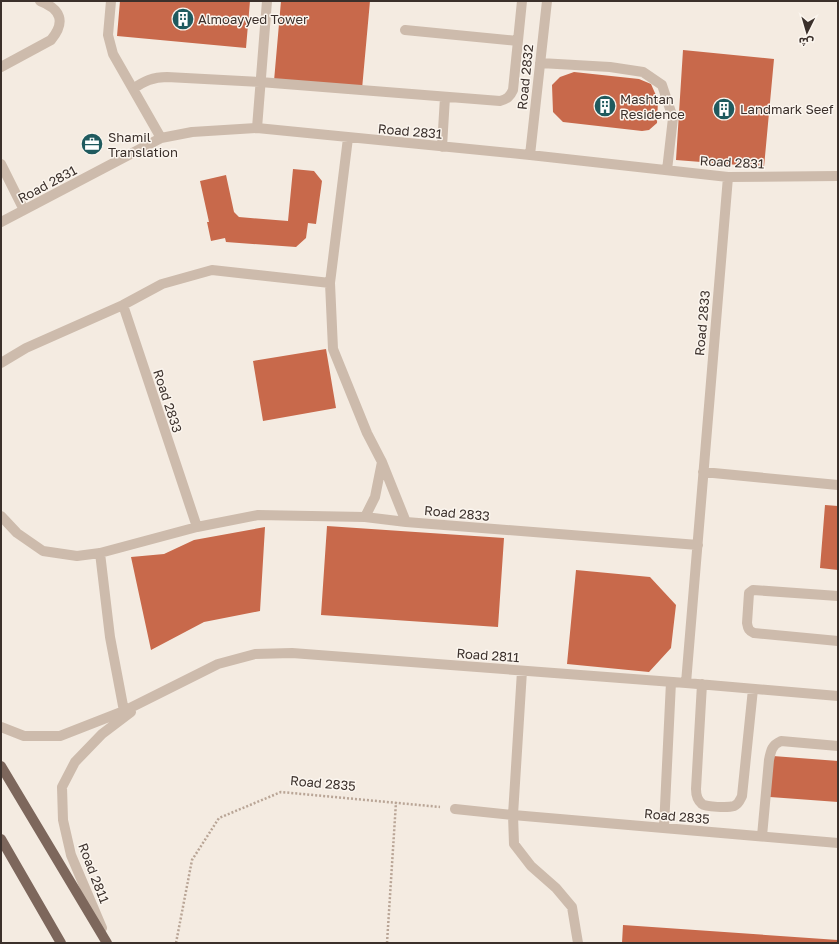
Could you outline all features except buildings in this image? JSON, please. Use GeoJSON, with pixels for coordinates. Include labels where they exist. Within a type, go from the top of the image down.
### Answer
{"type":"FeatureCollection","features":[{"type":"Feature","properties":{"kind":"main road"},"geometry":{"type":"LineString","coordinates":[[1,766],[108,943]]}},
{"type":"Feature","properties":{"kind":"main road"},"geometry":{"type":"LineString","coordinates":[[1,839],[61,943]]}},
{"type":"Feature","properties":{"kind":"street"},"geometry":{"type":"LineString","coordinates":[[1,67],[50,40],[56,34],[60,22],[58,12],[49,5],[40,1]]}},
{"type":"Feature","properties":{"kind":"street"},"geometry":{"type":"LineString","coordinates":[[111,1],[108,35],[113,54],[161,138]]}},
{"type":"Feature","properties":{"kind":"street"},"geometry":{"type":"LineString","coordinates":[[257,128],[267,1]]}},
{"type":"Feature","properties":{"kind":"street"},"geometry":{"type":"LineString","coordinates":[[133,89],[147,79],[160,77],[260,82],[445,97],[500,101],[506,100],[513,90],[522,1]]}},
{"type":"Feature","properties":{"kind":"street","name":"Road 2832"},"geometry":{"type":"LineString","coordinates":[[530,155],[547,1]]}},
{"type":"Feature","properties":{"kind":"street"},"geometry":{"type":"LineString","coordinates":[[405,30],[518,41]]}},
{"type":"Feature","properties":{"kind":"street"},"geometry":{"type":"LineString","coordinates":[[540,63],[610,67],[643,72],[662,85],[673,118],[667,170]]}},
{"type":"Feature","properties":{"kind":"street"},"geometry":{"type":"LineString","coordinates":[[442,147],[445,97]]}},
{"type":"Feature","properties":{"kind":"street","name":"Road 2831"},"geometry":{"type":"LineString","coordinates":[[1,222],[161,138],[192,132],[257,128],[530,155],[728,177],[838,176]]}},
{"type":"Feature","properties":{"kind":"street","name":"Road 2833"},"geometry":{"type":"LineString","coordinates":[[348,138],[330,283],[333,348],[367,433],[382,462],[406,522]]}},
{"type":"Feature","properties":{"kind":"street"},"geometry":{"type":"LineString","coordinates":[[1,164],[24,210]]}},
{"type":"Feature","properties":{"kind":"street","name":"Road 2833"},"geometry":{"type":"LineString","coordinates":[[686,683],[728,177]]}},
{"type":"Feature","properties":{"kind":"street"},"geometry":{"type":"LineString","coordinates":[[1,363],[26,348],[123,305],[162,284],[212,270],[330,283]]}},
{"type":"Feature","properties":{"kind":"street","name":"Road 2833"},"geometry":{"type":"LineString","coordinates":[[123,305],[197,527]]}},
{"type":"Feature","properties":{"kind":"street"},"geometry":{"type":"LineString","coordinates":[[365,517],[375,497],[382,462]]}},
{"type":"Feature","properties":{"kind":"street"},"geometry":{"type":"LineString","coordinates":[[703,472],[838,485]]}},
{"type":"Feature","properties":{"kind":"street","name":"Road 2833"},"geometry":{"type":"LineString","coordinates":[[1,516],[17,533],[43,551],[77,556],[100,553],[197,527],[258,514],[365,517],[406,522],[698,545]]}},
{"type":"Feature","properties":{"kind":"street"},"geometry":{"type":"LineString","coordinates":[[100,553],[110,637],[124,711]]}},
{"type":"Feature","properties":{"kind":"street"},"geometry":{"type":"LineString","coordinates":[[838,596],[753,590],[749,593],[747,623],[750,631],[754,633],[838,641]]}},
{"type":"Feature","properties":{"kind":"street","name":"Road 2811"},"geometry":{"type":"LineString","coordinates":[[1,726],[24,736],[60,736],[124,711],[218,664],[255,654],[292,653],[702,684],[838,696]]}},
{"type":"Feature","properties":{"kind":"street"},"geometry":{"type":"LineString","coordinates":[[522,670],[513,815],[514,844],[531,866],[556,888],[572,907],[578,943]]}},
{"type":"Feature","properties":{"kind":"street"},"geometry":{"type":"LineString","coordinates":[[664,828],[671,682]]}},
{"type":"Feature","properties":{"kind":"street"},"geometry":{"type":"LineString","coordinates":[[702,684],[696,789],[698,800],[701,804],[706,806],[734,806],[739,802],[742,796],[753,689]]}},
{"type":"Feature","properties":{"kind":"street","name":"Road 2811"},"geometry":{"type":"LineString","coordinates":[[108,943],[71,855],[63,820],[62,787],[75,762],[102,734],[145,701]]}},
{"type":"Feature","properties":{"kind":"street"},"geometry":{"type":"LineString","coordinates":[[762,836],[769,760],[771,749],[775,743],[781,741],[838,746]]}},
{"type":"Feature","properties":{"kind":"street","name":"Road 2835"},"geometry":{"type":"LineString","coordinates":[[455,808],[513,815],[838,843]]}},
{"type":"Feature","properties":{"kind":"path","name":"Road 2835"},"geometry":{"type":"LineString","coordinates":[[176,943],[192,860],[219,818],[281,792],[455,808]]}},
{"type":"Feature","properties":{"kind":"path"},"geometry":{"type":"LineString","coordinates":[[387,943],[396,802]]}},
{"type":"Feature","properties":{"kind":"place","name":"Almoayyed Tower"},"geometry":{"type":"Point","coordinates":[183,19]}},
{"type":"Feature","properties":{"kind":"place","name":"Mashtan Residence"},"geometry":{"type":"Point","coordinates":[605,106]}},
{"type":"Feature","properties":{"kind":"place","name":"Landmark Seef"},"geometry":{"type":"Point","coordinates":[724,109]}},
{"type":"Feature","properties":{"kind":"place","name":"Shamil Translation"},"geometry":{"type":"Point","coordinates":[92,144]}}]}
